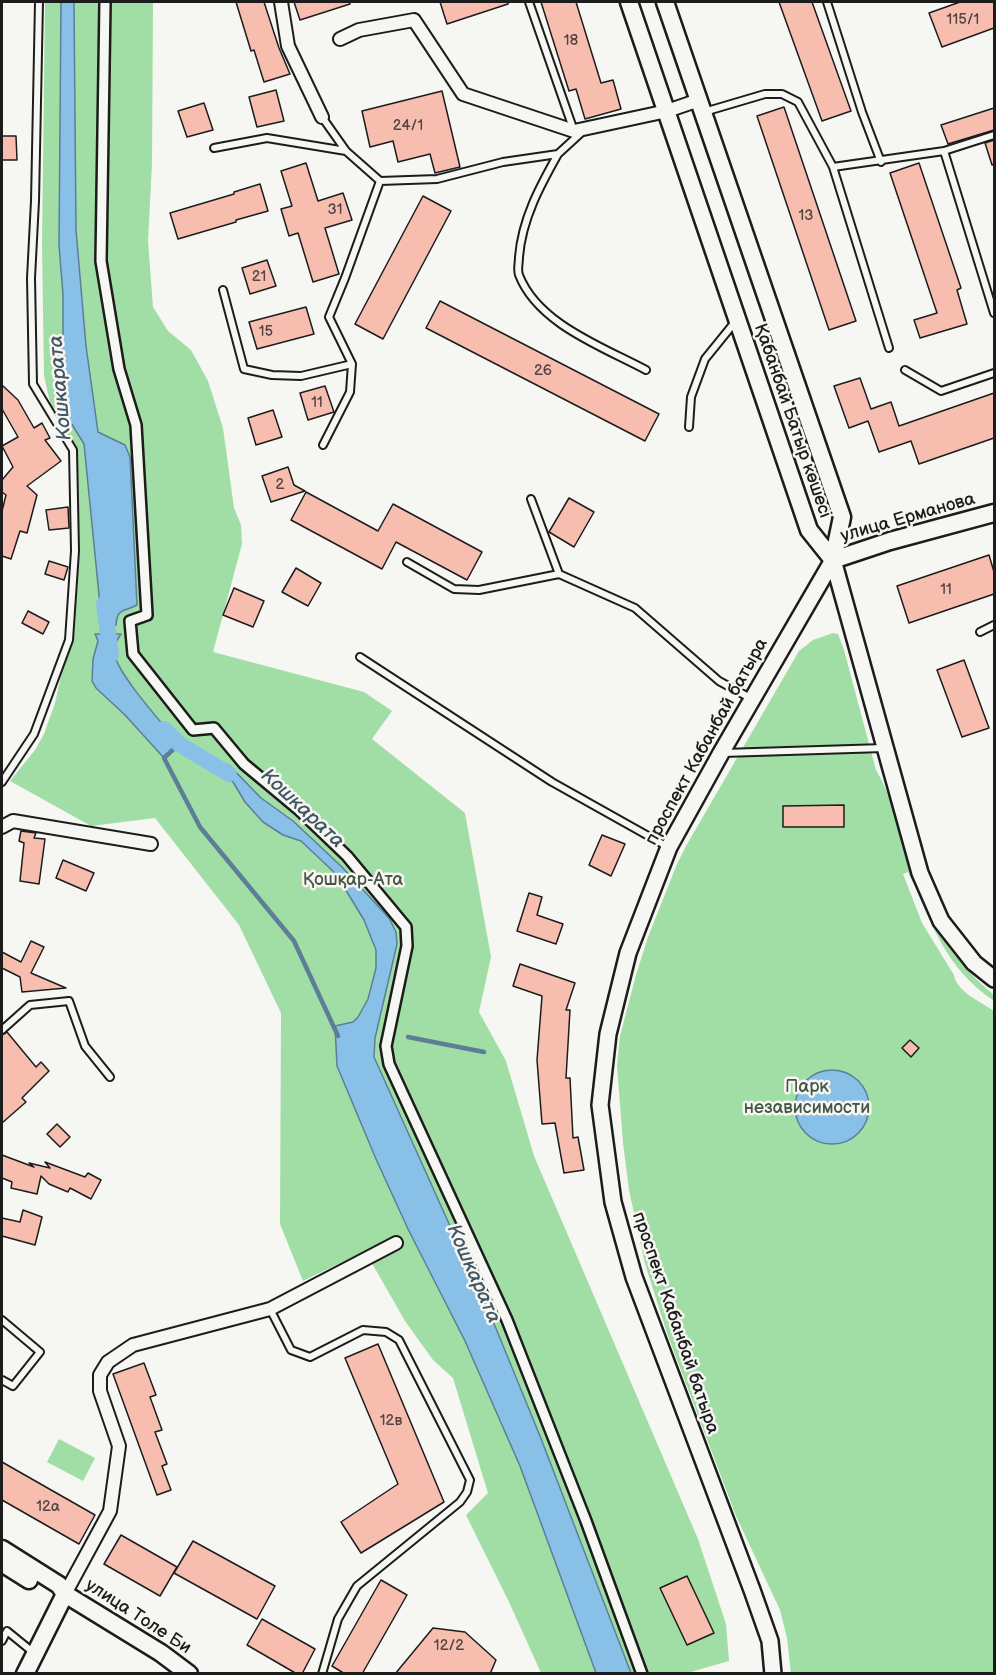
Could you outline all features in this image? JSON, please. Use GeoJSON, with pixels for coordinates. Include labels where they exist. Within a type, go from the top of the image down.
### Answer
{"type":"FeatureCollection","features":[{"type":"Feature","properties":{"kind":"main road","name":"Қабанбай Батыр көшесі"},"geometry":{"type":"LineString","coordinates":[[629,2],[808,530],[833,560]]}},
{"type":"Feature","properties":{"kind":"main road","name":"Қабанбай Батыр көшесі"},"geometry":{"type":"LineString","coordinates":[[665,2],[842,517],[833,560]]}},
{"type":"Feature","properties":{"kind":"main road","name":"улица Ерманова"},"geometry":{"type":"LineString","coordinates":[[833,560],[890,541],[994,514]]}},
{"type":"Feature","properties":{"kind":"main road","name":"улица Толе Би"},"geometry":{"type":"LineString","coordinates":[[2,1549],[59,1585],[66,1594],[178,1670]]}},
{"type":"Feature","properties":{"kind":"main road","name":"улица Толе Би"},"geometry":{"type":"LineString","coordinates":[[2,1563],[53,1594],[66,1594]]}},
{"type":"Feature","properties":{"kind":"main road"},"geometry":{"type":"LineString","coordinates":[[25,1674],[66,1594]]}},
{"type":"Feature","properties":{"kind":"street"},"geometry":{"type":"LineString","coordinates":[[105,2],[101,261],[119,369],[136,425],[147,615],[130,621],[133,654],[193,730],[214,728],[244,764],[298,809],[347,856],[406,927],[407,946],[386,1046],[388,1064],[507,1320],[586,1521],[642,1674]]}},
{"type":"Feature","properties":{"kind":"street"},"geometry":{"type":"LineString","coordinates":[[281,2],[288,46],[322,117]]}},
{"type":"Feature","properties":{"kind":"street"},"geometry":{"type":"LineString","coordinates":[[340,39],[359,30],[414,20],[463,94],[574,131],[701,106]]}},
{"type":"Feature","properties":{"kind":"street"},"geometry":{"type":"LineString","coordinates":[[833,560],[920,873],[941,921],[974,963],[994,980]]}},
{"type":"Feature","properties":{"kind":"street","name":"проспект Кабанбай батыра"},"geometry":{"type":"LineString","coordinates":[[773,1674],[770,1641],[634,1276],[612,1202],[600,1105],[608,1034],[628,953],[669,847],[833,560]]}},
{"type":"Feature","properties":{"kind":"street"},"geometry":{"type":"LineString","coordinates":[[2,827],[13,821],[151,844]]}},
{"type":"Feature","properties":{"kind":"street"},"geometry":{"type":"LineString","coordinates":[[66,1594],[110,1511],[119,1446],[100,1391],[100,1374],[108,1362],[133,1345],[270,1309],[396,1243]]}},
{"type":"Feature","properties":{"kind":"lane"},"geometry":{"type":"LineString","coordinates":[[2,782],[34,734],[69,640],[75,551],[73,450],[33,384],[31,278],[39,2]]}},
{"type":"Feature","properties":{"kind":"lane"},"geometry":{"type":"LineString","coordinates":[[529,2],[574,131]]}},
{"type":"Feature","properties":{"kind":"lane"},"geometry":{"type":"LineString","coordinates":[[827,2],[862,112],[881,162]]}},
{"type":"Feature","properties":{"kind":"lane"},"geometry":{"type":"LineString","coordinates":[[701,106],[765,94],[782,94],[798,102],[833,167],[889,348]]}},
{"type":"Feature","properties":{"kind":"lane"},"geometry":{"type":"LineString","coordinates":[[322,117],[346,151],[380,181],[437,179],[503,162],[558,154]]}},
{"type":"Feature","properties":{"kind":"lane"},"geometry":{"type":"LineString","coordinates":[[587,128],[558,154],[536,193],[520,242],[518,273],[532,297],[555,321],[646,370]]}},
{"type":"Feature","properties":{"kind":"lane"},"geometry":{"type":"LineString","coordinates":[[833,167],[944,152],[994,135]]}},
{"type":"Feature","properties":{"kind":"lane"},"geometry":{"type":"LineString","coordinates":[[214,148],[267,138],[346,151]]}},
{"type":"Feature","properties":{"kind":"lane"},"geometry":{"type":"LineString","coordinates":[[944,152],[994,313]]}},
{"type":"Feature","properties":{"kind":"lane"},"geometry":{"type":"LineString","coordinates":[[323,445],[350,392],[351,364],[328,317],[345,278],[380,181]]}},
{"type":"Feature","properties":{"kind":"lane"},"geometry":{"type":"LineString","coordinates":[[223,291],[244,369],[272,375],[301,376],[351,364]]}},
{"type":"Feature","properties":{"kind":"lane"},"geometry":{"type":"LineString","coordinates":[[689,427],[691,397],[705,359],[737,319]]}},
{"type":"Feature","properties":{"kind":"lane"},"geometry":{"type":"LineString","coordinates":[[905,370],[941,391],[994,373]]}},
{"type":"Feature","properties":{"kind":"lane"},"geometry":{"type":"LineString","coordinates":[[531,499],[559,574]]}},
{"type":"Feature","properties":{"kind":"lane"},"geometry":{"type":"LineString","coordinates":[[406,562],[454,589],[478,590],[559,574],[635,608],[719,681],[752,699]]}},
{"type":"Feature","properties":{"kind":"lane"},"geometry":{"type":"LineString","coordinates":[[980,632],[994,625]]}},
{"type":"Feature","properties":{"kind":"lane"},"geometry":{"type":"LineString","coordinates":[[360,657],[552,782],[669,847]]}},
{"type":"Feature","properties":{"kind":"lane"},"geometry":{"type":"LineString","coordinates":[[721,753],[884,748]]}},
{"type":"Feature","properties":{"kind":"lane"},"geometry":{"type":"LineString","coordinates":[[2,1030],[30,1005],[69,1001],[85,1046],[110,1077]]}},
{"type":"Feature","properties":{"kind":"lane"},"geometry":{"type":"LineString","coordinates":[[270,1309],[291,1350],[310,1357],[363,1330],[386,1332],[399,1340],[470,1480],[467,1492],[460,1502],[357,1586],[338,1619],[322,1674]]}},
{"type":"Feature","properties":{"kind":"lane"},"geometry":{"type":"LineString","coordinates":[[2,1320],[40,1352],[13,1386],[2,1380]]}},
{"type":"Feature","properties":{"kind":"lane"},"geometry":{"type":"LineString","coordinates":[[2,1641],[7,1631],[35,1653]]}},
{"type":"Feature","properties":{"kind":"green space","name":"Қошқар-Ата"},"geometry":{"type":"Polygon","coordinates":[[[45,2],[153,2],[152,163],[148,241],[153,307],[168,331],[191,350],[208,381],[223,428],[234,508],[241,525],[242,544],[213,652],[364,692],[392,711],[372,739],[465,813],[491,957],[479,1012],[506,1061],[534,1156],[698,1539],[726,1624],[729,1661],[687,1673],[541,1673],[466,1515],[488,1493],[453,1378],[433,1360],[405,1321],[365,1251],[303,1281],[280,1224],[281,1013],[239,925],[155,818],[91,826],[10,781],[35,750],[44,734],[55,703],[69,640],[75,551],[73,450],[52,411],[44,376],[42,245],[45,2]]]}},
{"type":"Feature","properties":{"kind":"green space","name":"Парк независимости"},"geometry":{"type":"Polygon","coordinates":[[[833,633],[838,634],[844,650],[876,770],[890,799],[919,893],[938,931],[950,948],[977,980],[994,995],[994,1001],[977,988],[951,959],[941,943],[908,872],[903,874],[922,923],[959,986],[994,1011],[994,1673],[791,1674],[787,1638],[780,1610],[736,1516],[668,1336],[645,1264],[629,1190],[617,1066],[620,1036],[648,937],[686,846],[799,651],[813,640],[833,633]]]}},
{"type":"Feature","properties":{"kind":"green space"},"geometry":{"type":"Polygon","coordinates":[[[59,1439],[95,1458],[83,1481],[47,1462],[59,1439]]]}},
{"type":"Feature","properties":{"kind":"water"},"geometry":{"type":"Polygon","coordinates":[[[61,2],[74,2],[76,230],[86,346],[98,432],[125,445],[130,457],[137,605],[122,611],[116,625],[102,625],[84,444],[65,413],[59,374],[63,344],[63,295],[59,245],[61,2]]]}},
{"type":"Feature","properties":{"kind":"water"},"geometry":{"type":"Polygon","coordinates":[[[95,634],[121,634],[114,650],[119,665],[133,688],[179,744],[164,758],[125,715],[96,688],[92,681],[93,659],[98,641],[95,634]]]}},
{"type":"Feature","properties":{"kind":"water"},"geometry":{"type":"Polygon","coordinates":[[[217,760],[230,766],[261,798],[293,821],[341,866],[389,918],[396,932],[397,944],[375,1038],[374,1057],[495,1326],[631,1673],[596,1673],[520,1466],[465,1341],[408,1229],[337,1066],[335,1026],[353,1022],[358,1017],[368,999],[376,968],[376,950],[364,920],[336,874],[301,841],[283,835],[263,822],[245,802],[233,782],[208,764],[217,760]]]}},
{"type":"Feature","properties":{"kind":"water"},"geometry":{"type":"Polygon","coordinates":[[[825,1070],[839,1070],[853,1076],[863,1086],[869,1100],[869,1114],[863,1128],[853,1138],[839,1144],[825,1144],[811,1138],[801,1128],[795,1114],[795,1100],[801,1086],[811,1076],[825,1070]]]}},
{"type":"Feature","properties":{"kind":"building"},"geometry":{"type":"Polygon","coordinates":[[[236,2],[264,2],[290,74],[264,82],[254,50],[251,51],[236,2]]]}},
{"type":"Feature","properties":{"kind":"building"},"geometry":{"type":"Polygon","coordinates":[[[294,2],[349,2],[350,4],[300,20],[294,2]]]}},
{"type":"Feature","properties":{"kind":"building"},"geometry":{"type":"Polygon","coordinates":[[[440,2],[508,2],[508,4],[447,24],[440,2]]]}},
{"type":"Feature","properties":{"kind":"building"},"geometry":{"type":"Polygon","coordinates":[[[541,2],[576,2],[601,83],[613,80],[621,109],[585,119],[576,89],[569,91],[541,2]]]}},
{"type":"Feature","properties":{"kind":"building"},"geometry":{"type":"Polygon","coordinates":[[[779,2],[812,2],[851,111],[822,121],[779,2]]]}},
{"type":"Feature","properties":{"kind":"building"},"geometry":{"type":"Polygon","coordinates":[[[960,2],[994,2],[994,28],[942,47],[929,13],[960,2]]]}},
{"type":"Feature","properties":{"kind":"building"},"geometry":{"type":"Polygon","coordinates":[[[276,90],[284,121],[257,127],[249,97],[276,90]]]}},
{"type":"Feature","properties":{"kind":"building"},"geometry":{"type":"Polygon","coordinates":[[[442,91],[460,167],[435,173],[430,154],[398,162],[393,141],[370,147],[362,111],[442,91]]]}},
{"type":"Feature","properties":{"kind":"building"},"geometry":{"type":"Polygon","coordinates":[[[204,103],[213,130],[187,137],[178,111],[204,103]]]}},
{"type":"Feature","properties":{"kind":"building"},"geometry":{"type":"Polygon","coordinates":[[[784,107],[856,321],[829,330],[757,116],[784,107]]]}},
{"type":"Feature","properties":{"kind":"building"},"geometry":{"type":"Polygon","coordinates":[[[994,108],[994,130],[948,144],[941,125],[994,108]]]}},
{"type":"Feature","properties":{"kind":"building"},"geometry":{"type":"Polygon","coordinates":[[[2,136],[16,136],[17,160],[2,160],[2,136]]]}},
{"type":"Feature","properties":{"kind":"building"},"geometry":{"type":"Polygon","coordinates":[[[994,140],[994,164],[992,165],[985,143],[994,140]]]}},
{"type":"Feature","properties":{"kind":"building"},"geometry":{"type":"Polygon","coordinates":[[[306,163],[318,201],[343,193],[352,220],[325,228],[339,274],[313,282],[298,233],[289,236],[281,209],[292,206],[281,171],[306,163]]]}},
{"type":"Feature","properties":{"kind":"building"},"geometry":{"type":"Polygon","coordinates":[[[919,163],[961,288],[957,290],[967,324],[920,338],[914,320],[937,313],[890,173],[919,163]]]}},
{"type":"Feature","properties":{"kind":"building"},"geometry":{"type":"Polygon","coordinates":[[[260,184],[268,211],[178,239],[170,213],[260,184]]]}},
{"type":"Feature","properties":{"kind":"building"},"geometry":{"type":"Polygon","coordinates":[[[423,196],[451,211],[383,339],[355,324],[423,196]]]}},
{"type":"Feature","properties":{"kind":"building"},"geometry":{"type":"Polygon","coordinates":[[[267,260],[276,286],[250,294],[242,268],[267,260]]]}},
{"type":"Feature","properties":{"kind":"building"},"geometry":{"type":"Polygon","coordinates":[[[440,301],[659,414],[645,441],[426,328],[440,301]]]}},
{"type":"Feature","properties":{"kind":"building"},"geometry":{"type":"Polygon","coordinates":[[[306,307],[314,334],[257,349],[249,322],[306,307]]]}},
{"type":"Feature","properties":{"kind":"building"},"geometry":{"type":"Polygon","coordinates":[[[860,378],[871,409],[891,402],[899,426],[994,393],[994,438],[919,464],[911,441],[879,452],[868,421],[849,428],[834,386],[860,378]]]}},
{"type":"Feature","properties":{"kind":"building"},"geometry":{"type":"Polygon","coordinates":[[[2,385],[18,400],[34,428],[42,423],[50,438],[45,440],[61,461],[27,486],[37,495],[27,533],[20,531],[11,559],[2,556],[2,511],[6,495],[2,492],[2,480],[13,467],[2,446],[18,437],[2,409],[2,385]]]}},
{"type":"Feature","properties":{"kind":"building"},"geometry":{"type":"Polygon","coordinates":[[[325,386],[334,412],[308,420],[300,393],[325,386]]]}},
{"type":"Feature","properties":{"kind":"building"},"geometry":{"type":"Polygon","coordinates":[[[273,410],[282,437],[256,445],[248,418],[273,410]]]}},
{"type":"Feature","properties":{"kind":"building"},"geometry":{"type":"Polygon","coordinates":[[[288,467],[294,485],[305,491],[271,502],[262,476],[288,467]]]}},
{"type":"Feature","properties":{"kind":"building"},"geometry":{"type":"Polygon","coordinates":[[[306,492],[378,531],[393,504],[482,552],[467,580],[396,542],[382,569],[291,520],[306,492]]]}},
{"type":"Feature","properties":{"kind":"building"},"geometry":{"type":"Polygon","coordinates":[[[569,498],[594,512],[574,547],[549,532],[569,498]]]}},
{"type":"Feature","properties":{"kind":"building"},"geometry":{"type":"Polygon","coordinates":[[[68,507],[69,528],[49,530],[46,510],[68,507]]]}},
{"type":"Feature","properties":{"kind":"building"},"geometry":{"type":"Polygon","coordinates":[[[989,555],[994,572],[994,594],[909,623],[897,586],[989,555]]]}},
{"type":"Feature","properties":{"kind":"building"},"geometry":{"type":"Polygon","coordinates":[[[49,561],[68,567],[64,580],[45,574],[49,561]]]}},
{"type":"Feature","properties":{"kind":"building"},"geometry":{"type":"Polygon","coordinates":[[[296,568],[321,583],[308,606],[282,592],[296,568]]]}},
{"type":"Feature","properties":{"kind":"building"},"geometry":{"type":"Polygon","coordinates":[[[234,588],[264,601],[253,627],[223,615],[234,588]]]}},
{"type":"Feature","properties":{"kind":"building"},"geometry":{"type":"Polygon","coordinates":[[[28,611],[49,622],[43,634],[22,623],[28,611]]]}},
{"type":"Feature","properties":{"kind":"building"},"geometry":{"type":"Polygon","coordinates":[[[964,660],[989,728],[962,737],[937,670],[964,660]]]}},
{"type":"Feature","properties":{"kind":"building"},"geometry":{"type":"Polygon","coordinates":[[[844,805],[844,827],[783,827],[783,806],[844,805]]]}},
{"type":"Feature","properties":{"kind":"building"},"geometry":{"type":"Polygon","coordinates":[[[21,831],[36,833],[34,838],[45,839],[39,884],[20,881],[24,843],[19,841],[21,831]]]}},
{"type":"Feature","properties":{"kind":"building"},"geometry":{"type":"Polygon","coordinates":[[[602,835],[625,844],[611,876],[589,865],[602,835]]]}},
{"type":"Feature","properties":{"kind":"building"},"geometry":{"type":"Polygon","coordinates":[[[63,860],[94,873],[86,891],[56,878],[63,860]]]}},
{"type":"Feature","properties":{"kind":"building"},"geometry":{"type":"Polygon","coordinates":[[[529,893],[542,897],[537,915],[563,924],[556,944],[517,931],[529,893]]]}},
{"type":"Feature","properties":{"kind":"building"},"geometry":{"type":"Polygon","coordinates":[[[31,941],[44,947],[31,973],[66,988],[22,992],[20,977],[2,968],[2,952],[21,962],[31,941]]]}},
{"type":"Feature","properties":{"kind":"building"},"geometry":{"type":"Polygon","coordinates":[[[520,964],[575,983],[566,1010],[570,1010],[566,1078],[570,1078],[573,1138],[578,1137],[584,1170],[564,1173],[555,1123],[542,1124],[537,1060],[542,996],[513,986],[520,964]]]}},
{"type":"Feature","properties":{"kind":"building"},"geometry":{"type":"Polygon","coordinates":[[[7,1032],[36,1067],[41,1062],[49,1071],[22,1098],[26,1102],[2,1123],[2,1035],[7,1032]]]}},
{"type":"Feature","properties":{"kind":"building"},"geometry":{"type":"Polygon","coordinates":[[[910,1040],[919,1048],[911,1057],[902,1048],[910,1040]]]}},
{"type":"Feature","properties":{"kind":"building"},"geometry":{"type":"Polygon","coordinates":[[[57,1124],[70,1137],[60,1147],[47,1134],[57,1124]]]}},
{"type":"Feature","properties":{"kind":"building"},"geometry":{"type":"Polygon","coordinates":[[[2,1155],[34,1167],[29,1163],[50,1168],[45,1162],[85,1177],[88,1173],[101,1180],[91,1199],[70,1188],[68,1192],[49,1184],[41,1176],[37,1194],[11,1188],[12,1182],[2,1178],[2,1155]]]}},
{"type":"Feature","properties":{"kind":"building"},"geometry":{"type":"Polygon","coordinates":[[[23,1210],[42,1217],[35,1245],[2,1236],[2,1218],[20,1222],[23,1210]]]}},
{"type":"Feature","properties":{"kind":"building"},"geometry":{"type":"Polygon","coordinates":[[[378,1344],[444,1502],[361,1553],[341,1522],[398,1484],[345,1358],[378,1344]]]}},
{"type":"Feature","properties":{"kind":"building"},"geometry":{"type":"Polygon","coordinates":[[[144,1363],[156,1395],[150,1397],[162,1430],[155,1432],[167,1464],[162,1466],[171,1490],[157,1495],[113,1374],[144,1363]]]}},
{"type":"Feature","properties":{"kind":"building"},"geometry":{"type":"Polygon","coordinates":[[[2,1462],[95,1515],[79,1544],[2,1500],[2,1462]]]}},
{"type":"Feature","properties":{"kind":"building"},"geometry":{"type":"Polygon","coordinates":[[[121,1535],[177,1567],[160,1596],[104,1564],[121,1535]]]}},
{"type":"Feature","properties":{"kind":"building"},"geometry":{"type":"Polygon","coordinates":[[[193,1541],[275,1586],[257,1619],[174,1573],[193,1541]]]}},
{"type":"Feature","properties":{"kind":"building"},"geometry":{"type":"Polygon","coordinates":[[[687,1576],[714,1633],[687,1645],[660,1588],[687,1576]]]}},
{"type":"Feature","properties":{"kind":"building"},"geometry":{"type":"Polygon","coordinates":[[[381,1580],[407,1595],[362,1674],[345,1674],[332,1666],[381,1580]]]}},
{"type":"Feature","properties":{"kind":"building"},"geometry":{"type":"Polygon","coordinates":[[[262,1619],[315,1649],[302,1674],[297,1674],[247,1645],[262,1619]]]}},
{"type":"Feature","properties":{"kind":"building"},"geometry":{"type":"Polygon","coordinates":[[[433,1628],[465,1632],[496,1660],[490,1674],[395,1674],[433,1628]]]}},
{"type":"Feature","properties":{"kind":"waterway","name":"Кошкарата"},"geometry":{"type":"LineString","coordinates":[[104,604],[111,655]]}},
{"type":"Feature","properties":{"kind":"waterway","name":"Кошкарата"},"geometry":{"type":"LineString","coordinates":[[164,729],[179,744],[229,774]]}},
{"type":"Feature","properties":{"kind":"waterway"},"geometry":{"type":"LineString","coordinates":[[179,744],[164,758],[200,827],[294,941],[338,1036]]}},
{"type":"Feature","properties":{"kind":"waterway"},"geometry":{"type":"LineString","coordinates":[[408,1037],[484,1052]]}}]}
